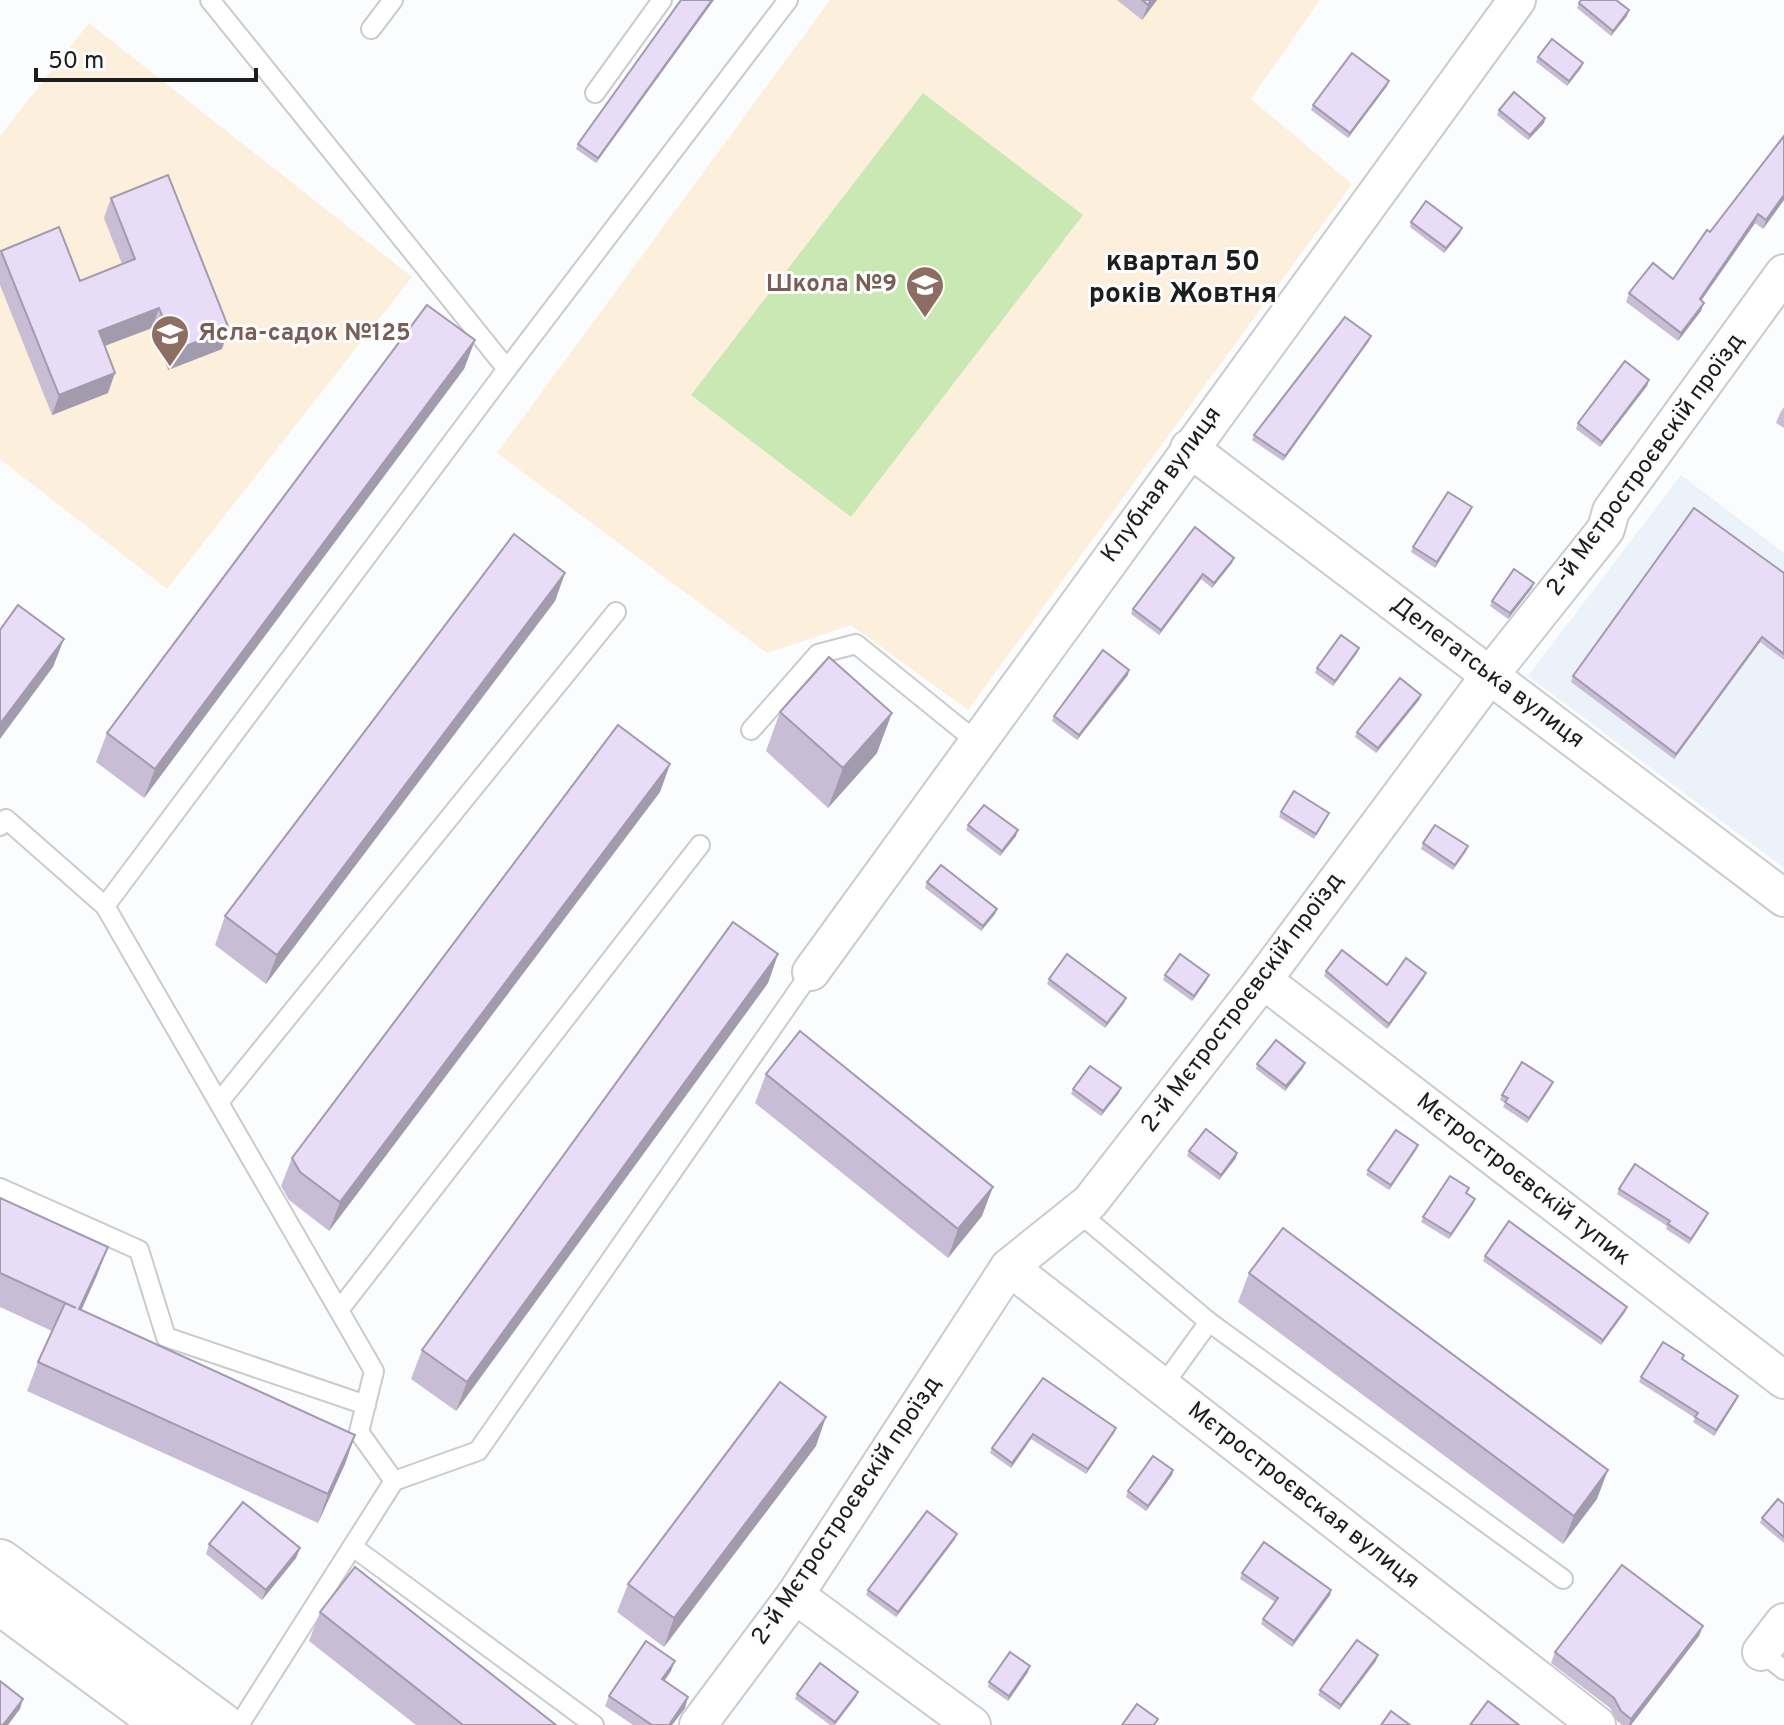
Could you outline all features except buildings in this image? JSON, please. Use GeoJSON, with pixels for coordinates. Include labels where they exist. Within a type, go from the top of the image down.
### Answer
{"type":"FeatureCollection","features":[{"type":"Feature","properties":{"kind":"street","name":"Клубная вулиця"},"geometry":{"type":"LineString","coordinates":[[811,972],[1517,0]]}},
{"type":"Feature","properties":{"kind":"street","name":"2-й Мєтростроєвскій проїзд"},"geometry":{"type":"LineString","coordinates":[[698,1725],[795,1595],[1009,1267],[1090,1202],[1263,980],[1490,675],[1606,529],[1611,511],[1784,273]]}},
{"type":"Feature","properties":{"kind":"street","name":"Делегатська вулиця"},"geometry":{"type":"LineString","coordinates":[[1189,448],[1784,898]]}},
{"type":"Feature","properties":{"kind":"street","name":"Мєтростроєвскій тупик"},"geometry":{"type":"LineString","coordinates":[[1263,980],[1784,1380]]}},
{"type":"Feature","properties":{"kind":"street","name":"Мєтростроєвская вулиця"},"geometry":{"type":"LineString","coordinates":[[1009,1267],[1597,1725]]}},
{"type":"Feature","properties":{"kind":"street"},"geometry":{"type":"LineString","coordinates":[[0,1562],[221,1725]]}},
{"type":"Feature","properties":{"kind":"street"},"geometry":{"type":"LineString","coordinates":[[795,1595],[972,1725]]}},
{"type":"Feature","properties":{"kind":"street"},"geometry":{"type":"LineString","coordinates":[[0,1602],[167,1725]]}},
{"type":"Feature","properties":{"kind":"street"},"geometry":{"type":"LineString","coordinates":[[1773,1661],[1784,1622]]}},
{"type":"Feature","properties":{"kind":"lane"},"geometry":{"type":"LineString","coordinates":[[210,0],[507,369]]}},
{"type":"Feature","properties":{"kind":"lane"},"geometry":{"type":"LineString","coordinates":[[371,29],[393,0]]}},
{"type":"Feature","properties":{"kind":"lane"},"geometry":{"type":"LineString","coordinates":[[595,93],[662,0]]}},
{"type":"Feature","properties":{"kind":"lane"},"geometry":{"type":"LineString","coordinates":[[105,906],[788,0]]}},
{"type":"Feature","properties":{"kind":"lane"},"geometry":{"type":"LineString","coordinates":[[219,1102],[616,612]]}},
{"type":"Feature","properties":{"kind":"lane"},"geometry":{"type":"LineString","coordinates":[[751,730],[818,654],[856,644],[977,742]]}},
{"type":"Feature","properties":{"kind":"lane"},"geometry":{"type":"LineString","coordinates":[[0,826],[6,819],[105,906],[374,1371],[359,1432],[394,1481]]}},
{"type":"Feature","properties":{"kind":"lane"},"geometry":{"type":"LineString","coordinates":[[339,1310],[700,845]]}},
{"type":"Feature","properties":{"kind":"lane"},"geometry":{"type":"LineString","coordinates":[[239,1725],[394,1481],[478,1451],[811,972]]}},
{"type":"Feature","properties":{"kind":"lane"},"geometry":{"type":"LineString","coordinates":[[0,1188],[139,1250],[166,1337],[366,1405]]}},
{"type":"Feature","properties":{"kind":"lane"},"geometry":{"type":"LineString","coordinates":[[1078,1212],[1209,1322],[1563,1579]]}},
{"type":"Feature","properties":{"kind":"lane"},"geometry":{"type":"LineString","coordinates":[[1162,1387],[1209,1322]]}},
{"type":"Feature","properties":{"kind":"lane"},"geometry":{"type":"LineString","coordinates":[[353,1547],[594,1725]]}},
{"type":"Feature","properties":{"kind":"shaded area","name":"Школа №9"},"geometry":{"type":"Polygon","coordinates":[[[830,0],[1320,0],[1251,99],[1352,184],[968,710],[851,625],[767,653],[497,453],[830,0]]]}},
{"type":"Feature","properties":{"kind":"shaded area","name":"Ясла-садок №125"},"geometry":{"type":"Polygon","coordinates":[[[89,23],[412,277],[167,589],[0,459],[0,136],[89,23]]]}},
{"type":"Feature","properties":{"kind":"shaded area"},"geometry":{"type":"Polygon","coordinates":[[[1681,475],[1784,553],[1784,868],[1528,676],[1681,475]]]}},
{"type":"Feature","properties":{"kind":"green space"},"geometry":{"type":"Polygon","coordinates":[[[923,93],[1083,215],[851,517],[691,395],[923,93]]]}},
{"type":"Feature","properties":{"kind":"place","name":"Школа №9"},"geometry":{"type":"Point","coordinates":[925,319]}},
{"type":"Feature","properties":{"kind":"place","name":"Ясла-садок №125"},"geometry":{"type":"Point","coordinates":[170,368]}},
{"type":"Feature","properties":{"kind":"district","name":"квартал 50 років Жовтня"},"geometry":{"type":"Point","coordinates":[1183,279]}}]}
